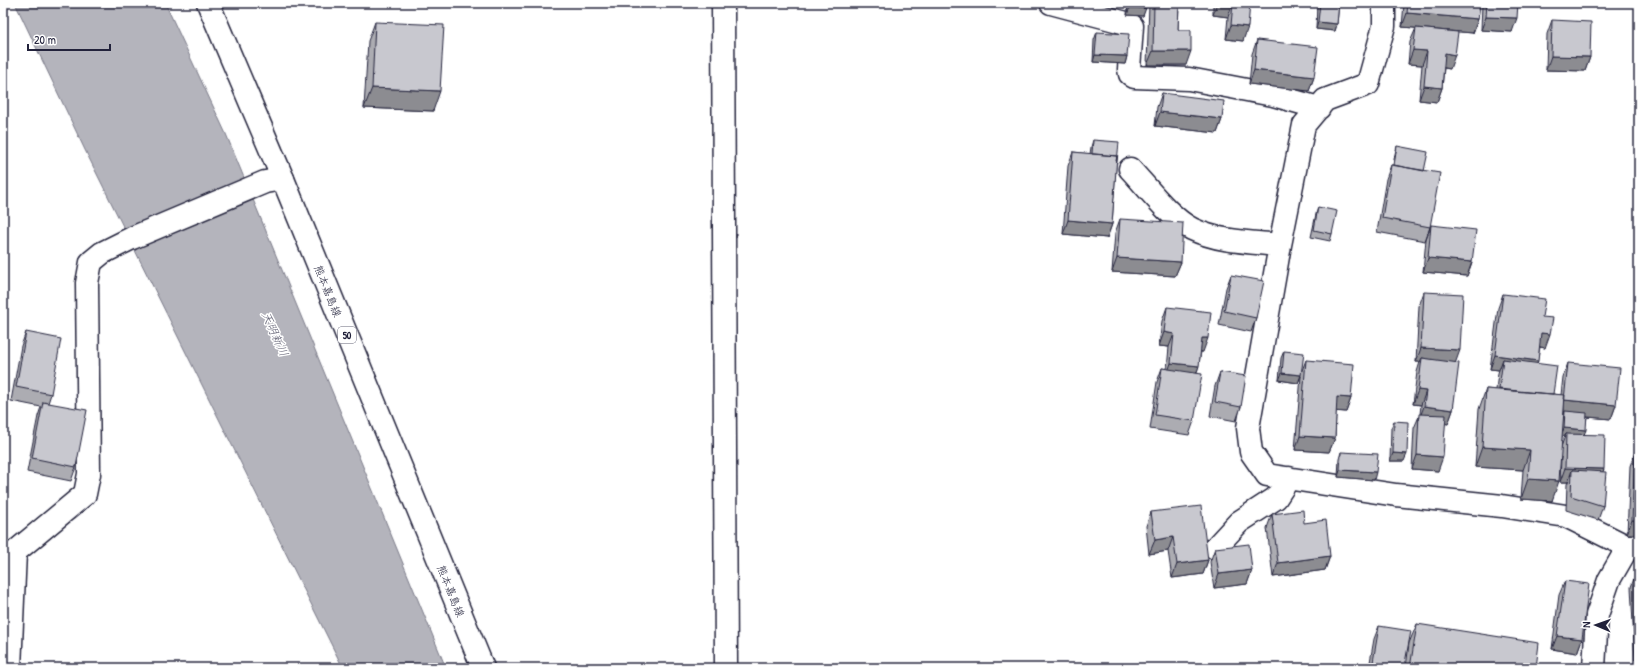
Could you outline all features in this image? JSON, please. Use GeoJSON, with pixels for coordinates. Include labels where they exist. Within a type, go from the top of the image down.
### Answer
{"type":"FeatureCollection","features":[{"type":"Feature","properties":{"kind":"street","name":"熊本嘉島線"},"geometry":{"type":"LineString","coordinates":[[208,3],[274,181],[483,668]]}},
{"type":"Feature","properties":{"kind":"street"},"geometry":{"type":"LineString","coordinates":[[723,3],[726,668]]}},
{"type":"Feature","properties":{"kind":"street"},"geometry":{"type":"LineString","coordinates":[[1051,3],[1130,24],[1132,26],[1129,69],[1130,74],[1134,77],[1189,79],[1272,95],[1319,108]]}},
{"type":"Feature","properties":{"kind":"street"},"geometry":{"type":"LineString","coordinates":[[1384,3],[1384,26],[1368,84],[1325,100],[1304,125],[1280,245],[1248,428],[1250,452],[1267,475],[1396,494],[1502,506],[1566,516],[1633,547],[1609,580],[1597,615],[1594,668]]}},
{"type":"Feature","properties":{"kind":"street"},"geometry":{"type":"LineString","coordinates":[[1130,168],[1167,210],[1192,229],[1225,239],[1280,245]]}},
{"type":"Feature","properties":{"kind":"street"},"geometry":{"type":"LineString","coordinates":[[10,668],[14,552],[85,494],[89,474],[87,283],[91,262],[102,253],[132,238],[274,181]]}},
{"type":"Feature","properties":{"kind":"street"},"geometry":{"type":"LineString","coordinates":[[1215,548],[1240,522],[1276,498],[1289,478]]}},
{"type":"Feature","properties":{"kind":"water","name":"天明新川"},"geometry":{"type":"Polygon","coordinates":[[[15,3],[165,3],[226,134],[446,668],[343,668],[85,150],[15,3]]]}},
{"type":"Feature","properties":{"kind":"building"},"geometry":{"type":"Polygon","coordinates":[[[1130,3],[1146,3],[1146,8],[1130,7],[1130,3]]]}},
{"type":"Feature","properties":{"kind":"building"},"geometry":{"type":"Polygon","coordinates":[[[1154,3],[1179,3],[1178,30],[1191,30],[1191,51],[1153,51],[1154,3]]]}},
{"type":"Feature","properties":{"kind":"building"},"geometry":{"type":"Polygon","coordinates":[[[1233,3],[1250,3],[1248,27],[1231,25],[1233,3]]]}},
{"type":"Feature","properties":{"kind":"building"},"geometry":{"type":"Polygon","coordinates":[[[1320,3],[1339,3],[1337,24],[1318,22],[1320,3]]]}},
{"type":"Feature","properties":{"kind":"building"},"geometry":{"type":"Polygon","coordinates":[[[1408,3],[1480,3],[1478,19],[1407,13],[1408,3]]]}},
{"type":"Feature","properties":{"kind":"building"},"geometry":{"type":"Polygon","coordinates":[[[1487,3],[1518,3],[1517,18],[1486,17],[1487,3]]]}},
{"type":"Feature","properties":{"kind":"building"},"geometry":{"type":"Polygon","coordinates":[[[1552,20],[1591,22],[1590,57],[1551,56],[1552,20]]]}},
{"type":"Feature","properties":{"kind":"building"},"geometry":{"type":"Polygon","coordinates":[[[375,22],[444,25],[440,91],[372,88],[375,22]]]}},
{"type":"Feature","properties":{"kind":"building"},"geometry":{"type":"Polygon","coordinates":[[[1416,28],[1458,32],[1455,55],[1445,53],[1442,88],[1424,86],[1427,51],[1413,50],[1416,28]]]}},
{"type":"Feature","properties":{"kind":"building"},"geometry":{"type":"Polygon","coordinates":[[[1097,32],[1129,34],[1127,56],[1095,55],[1097,32]]]}},
{"type":"Feature","properties":{"kind":"building"},"geometry":{"type":"Polygon","coordinates":[[[1257,40],[1318,47],[1314,77],[1254,70],[1257,40]]]}},
{"type":"Feature","properties":{"kind":"building"},"geometry":{"type":"Polygon","coordinates":[[[1162,93],[1224,101],[1222,119],[1160,112],[1162,93]]]}},
{"type":"Feature","properties":{"kind":"building"},"geometry":{"type":"Polygon","coordinates":[[[1093,140],[1119,142],[1117,162],[1117,156],[1092,154],[1093,140]]]}},
{"type":"Feature","properties":{"kind":"building"},"geometry":{"type":"Polygon","coordinates":[[[1397,146],[1428,152],[1424,171],[1394,165],[1397,146]]]}},
{"type":"Feature","properties":{"kind":"building"},"geometry":{"type":"Polygon","coordinates":[[[1073,152],[1117,156],[1112,224],[1068,220],[1073,152]]]}},
{"type":"Feature","properties":{"kind":"building"},"geometry":{"type":"Polygon","coordinates":[[[1391,165],[1440,173],[1430,227],[1382,218],[1391,165]]]}},
{"type":"Feature","properties":{"kind":"building"},"geometry":{"type":"Polygon","coordinates":[[[1318,207],[1337,211],[1332,234],[1314,230],[1318,207]]]}},
{"type":"Feature","properties":{"kind":"building"},"geometry":{"type":"Polygon","coordinates":[[[1120,219],[1183,223],[1181,262],[1117,258],[1120,219]]]}},
{"type":"Feature","properties":{"kind":"building"},"geometry":{"type":"Polygon","coordinates":[[[1431,225],[1476,230],[1472,262],[1428,258],[1431,225]]]}},
{"type":"Feature","properties":{"kind":"building"},"geometry":{"type":"Polygon","coordinates":[[[1231,275],[1264,281],[1256,318],[1224,311],[1231,275]]]}},
{"type":"Feature","properties":{"kind":"building"},"geometry":{"type":"Polygon","coordinates":[[[1424,292],[1463,294],[1460,350],[1421,348],[1424,292]]]}},
{"type":"Feature","properties":{"kind":"building"},"geometry":{"type":"Polygon","coordinates":[[[1503,294],[1545,299],[1542,317],[1553,318],[1550,334],[1541,333],[1538,361],[1495,355],[1503,294]]]}},
{"type":"Feature","properties":{"kind":"building"},"geometry":{"type":"Polygon","coordinates":[[[1167,307],[1211,312],[1208,338],[1202,338],[1199,366],[1171,363],[1174,334],[1164,332],[1167,307]]]}},
{"type":"Feature","properties":{"kind":"building"},"geometry":{"type":"Polygon","coordinates":[[[26,332],[61,339],[51,394],[16,387],[26,332]]]}},
{"type":"Feature","properties":{"kind":"building"},"geometry":{"type":"Polygon","coordinates":[[[1284,351],[1304,353],[1301,375],[1282,373],[1284,351]]]}},
{"type":"Feature","properties":{"kind":"building"},"geometry":{"type":"Polygon","coordinates":[[[1422,358],[1459,363],[1453,410],[1424,406],[1426,391],[1418,390],[1422,358]]]}},
{"type":"Feature","properties":{"kind":"building"},"geometry":{"type":"Polygon","coordinates":[[[1503,359],[1557,366],[1553,394],[1499,389],[1503,359]]]}},
{"type":"Feature","properties":{"kind":"building"},"geometry":{"type":"Polygon","coordinates":[[[1306,360],[1354,364],[1351,398],[1337,397],[1335,438],[1300,436],[1306,360]]]}},
{"type":"Feature","properties":{"kind":"building"},"geometry":{"type":"Polygon","coordinates":[[[1568,363],[1620,368],[1616,405],[1564,400],[1568,363]]]}},
{"type":"Feature","properties":{"kind":"building"},"geometry":{"type":"Polygon","coordinates":[[[1162,368],[1202,374],[1194,421],[1155,415],[1162,368]]]}},
{"type":"Feature","properties":{"kind":"building"},"geometry":{"type":"Polygon","coordinates":[[[1220,372],[1246,376],[1241,407],[1215,402],[1220,372]]]}},
{"type":"Feature","properties":{"kind":"building"},"geometry":{"type":"Polygon","coordinates":[[[1486,389],[1565,395],[1559,481],[1528,479],[1530,450],[1482,447],[1486,389]]]}},
{"type":"Feature","properties":{"kind":"building"},"geometry":{"type":"Polygon","coordinates":[[[3,394],[8,396],[3,411],[3,394]]]}},
{"type":"Feature","properties":{"kind":"building"},"geometry":{"type":"Polygon","coordinates":[[[43,402],[87,410],[76,467],[32,458],[43,402]]]}},
{"type":"Feature","properties":{"kind":"building"},"geometry":{"type":"Polygon","coordinates":[[[1565,411],[1587,413],[1586,430],[1564,428],[1565,411]]]}},
{"type":"Feature","properties":{"kind":"building"},"geometry":{"type":"Polygon","coordinates":[[[1419,414],[1446,415],[1443,457],[1417,455],[1419,414]]]}},
{"type":"Feature","properties":{"kind":"building"},"geometry":{"type":"Polygon","coordinates":[[[1394,421],[1408,422],[1407,454],[1393,453],[1394,421]]]}},
{"type":"Feature","properties":{"kind":"building"},"geometry":{"type":"Polygon","coordinates":[[[1566,434],[1605,435],[1604,469],[1565,468],[1566,434]]]}},
{"type":"Feature","properties":{"kind":"building"},"geometry":{"type":"Polygon","coordinates":[[[1341,452],[1378,454],[1376,472],[1340,470],[1341,452]]]}},
{"type":"Feature","properties":{"kind":"building"},"geometry":{"type":"Polygon","coordinates":[[[1635,452],[1639,452],[1639,520],[1632,520],[1635,452]]]}},
{"type":"Feature","properties":{"kind":"building"},"geometry":{"type":"Polygon","coordinates":[[[1572,470],[1606,472],[1603,506],[1571,496],[1572,470]]]}},
{"type":"Feature","properties":{"kind":"building"},"geometry":{"type":"Polygon","coordinates":[[[1201,506],[1208,560],[1177,564],[1173,537],[1155,540],[1151,512],[1201,506]]]}},
{"type":"Feature","properties":{"kind":"building"},"geometry":{"type":"Polygon","coordinates":[[[1303,510],[1304,523],[1326,520],[1330,556],[1278,563],[1272,514],[1303,510]]]}},
{"type":"Feature","properties":{"kind":"building"},"geometry":{"type":"Polygon","coordinates":[[[1249,544],[1252,570],[1219,574],[1215,548],[1249,544]]]}},
{"type":"Feature","properties":{"kind":"building"},"geometry":{"type":"Polygon","coordinates":[[[1636,573],[1639,573],[1639,621],[1636,573]]]}},
{"type":"Feature","properties":{"kind":"building"},"geometry":{"type":"Polygon","coordinates":[[[1565,581],[1589,584],[1582,639],[1557,636],[1565,581]]]}},
{"type":"Feature","properties":{"kind":"building"},"geometry":{"type":"Polygon","coordinates":[[[1417,624],[1539,643],[1536,668],[1410,668],[1417,624]]]}},
{"type":"Feature","properties":{"kind":"building"},"geometry":{"type":"Polygon","coordinates":[[[1379,626],[1411,631],[1404,668],[1373,662],[1379,626]]]}}]}
